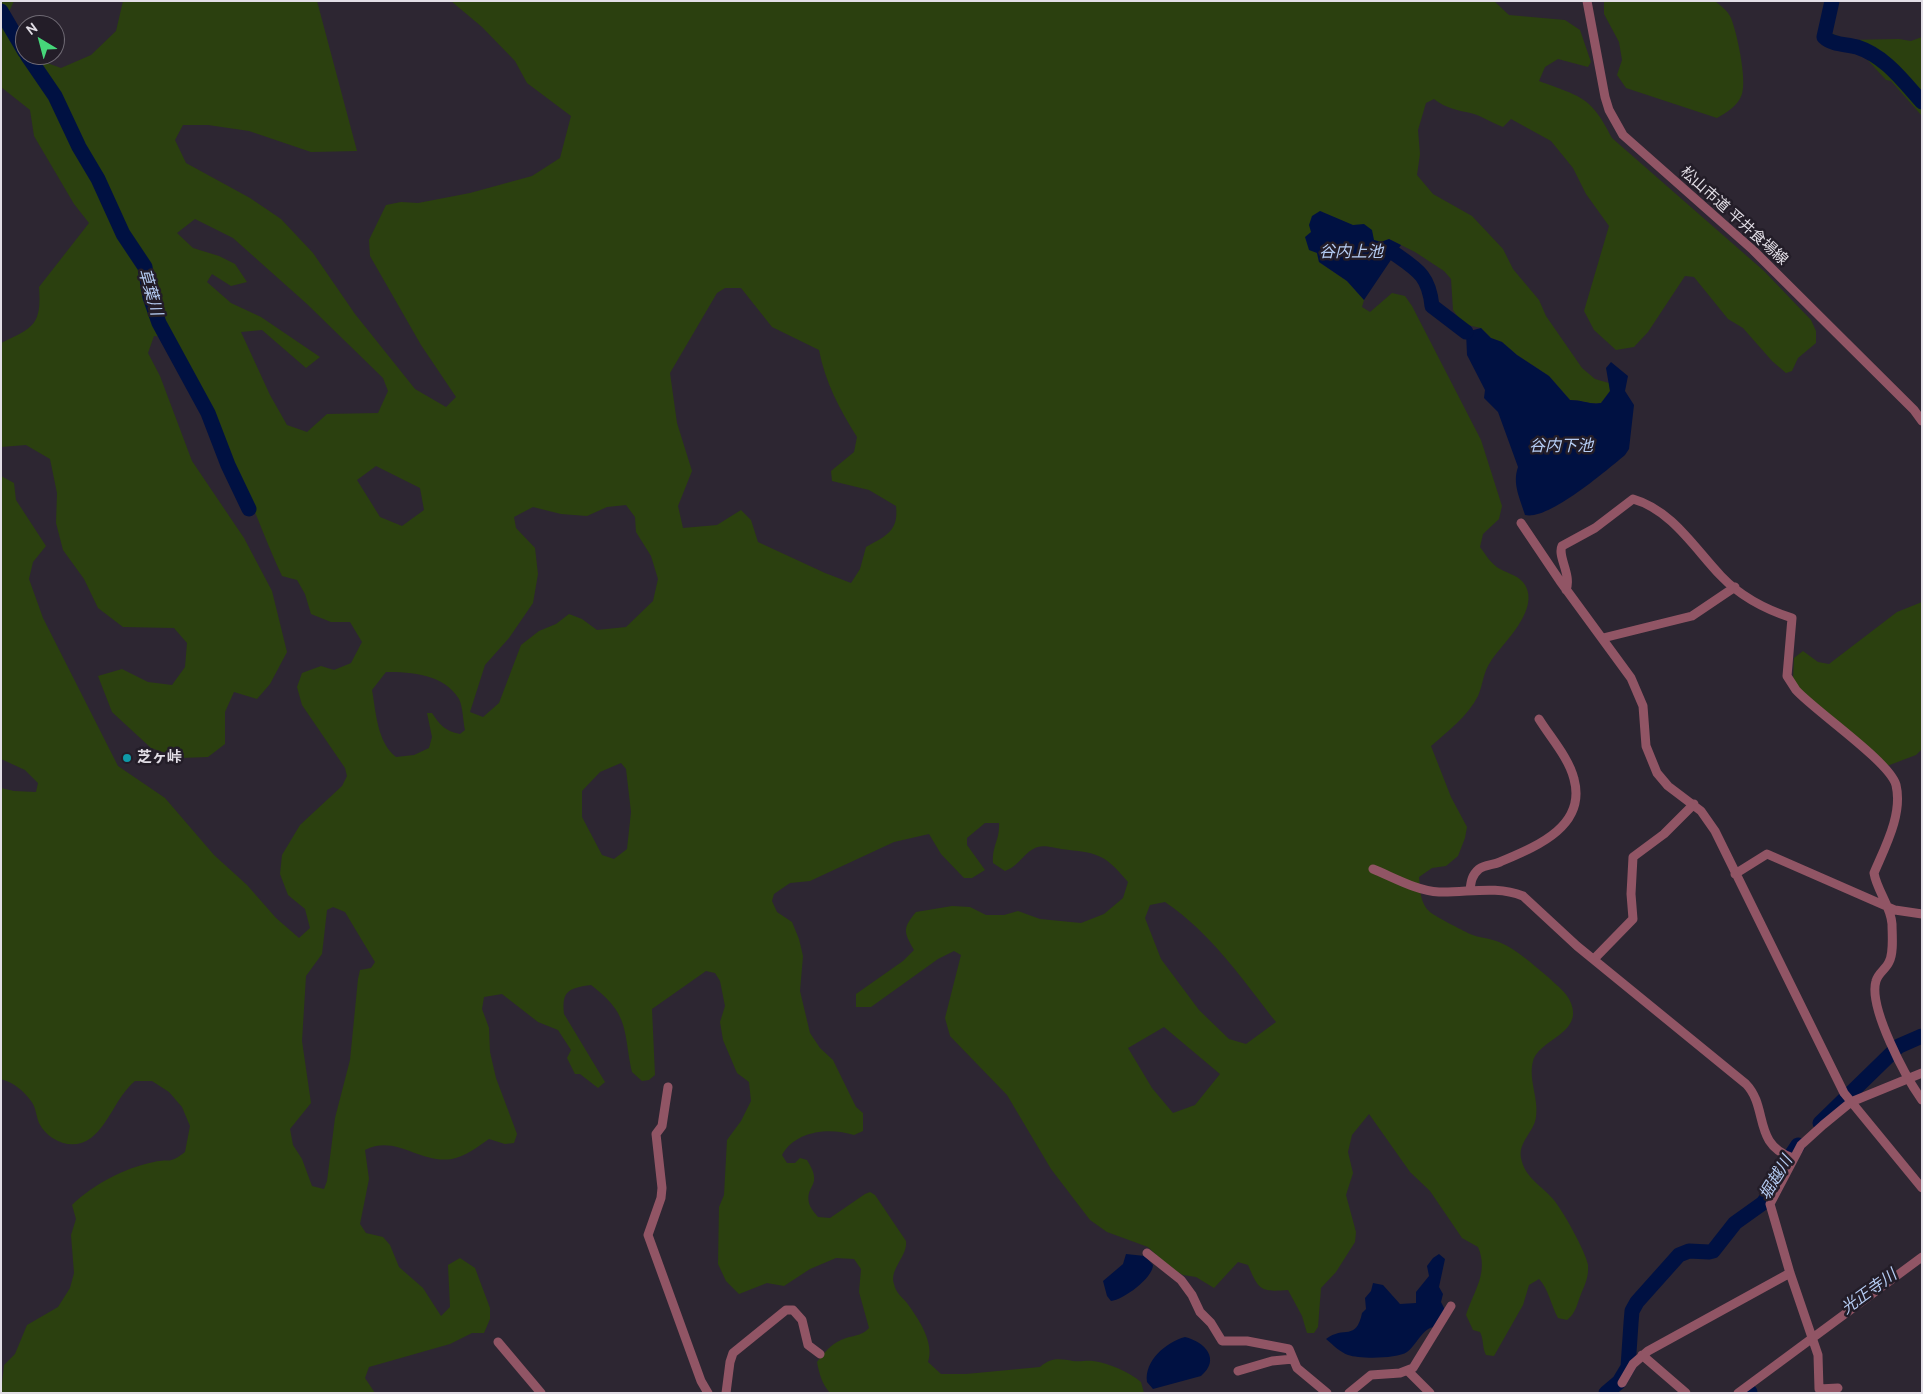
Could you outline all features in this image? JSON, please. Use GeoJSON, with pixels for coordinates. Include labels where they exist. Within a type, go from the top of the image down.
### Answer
{"type":"FeatureCollection","features":[{"type":"Feature","properties":{"kind":"street","name":"松山市道 平井食場線"},"geometry":{"type":"LineString","coordinates":[[1587,1],[1605,97],[1609,110],[1623,135],[1780,275],[1914,410],[1922,421]]}},
{"type":"Feature","properties":{"kind":"street"},"geometry":{"type":"LineString","coordinates":[[1566,590],[1568,577],[1561,554],[1562,546],[1595,528],[1633,499],[1678,525],[1698,552],[1754,604],[1792,618],[1787,676],[1796,690],[1882,766],[1895,782],[1894,821],[1874,873],[1891,919],[1891,952],[1890,962],[1879,974],[1875,984],[1881,1024],[1908,1078],[1922,1100]]}},
{"type":"Feature","properties":{"kind":"street"},"geometry":{"type":"LineString","coordinates":[[1521,523],[1637,689],[1645,716],[1646,746],[1657,773],[1668,786],[1694,804],[1715,831],[1848,1098],[1922,1188]]}},
{"type":"Feature","properties":{"kind":"street"},"geometry":{"type":"LineString","coordinates":[[1603,638],[1692,616],[1735,587]]}},
{"type":"Feature","properties":{"kind":"street"},"geometry":{"type":"LineString","coordinates":[[1470,890],[1472,878],[1480,868],[1499,863],[1541,843],[1561,828],[1573,808],[1575,788],[1571,772],[1539,719]]}},
{"type":"Feature","properties":{"kind":"street"},"geometry":{"type":"LineString","coordinates":[[1594,959],[1633,919],[1631,894],[1633,856],[1664,834],[1694,804]]}},
{"type":"Feature","properties":{"kind":"street"},"geometry":{"type":"LineString","coordinates":[[1735,874],[1768,854],[1895,910],[1922,914]]}},
{"type":"Feature","properties":{"kind":"street"},"geometry":{"type":"LineString","coordinates":[[1373,869],[1437,892],[1470,890],[1514,892],[1523,896],[1594,959],[1672,1021],[1751,1089],[1769,1140],[1774,1148],[1791,1157]]}},
{"type":"Feature","properties":{"kind":"street"},"geometry":{"type":"LineString","coordinates":[[1838,1388],[1819,1389],[1818,1355],[1790,1273],[1770,1207],[1771,1200],[1791,1157],[1848,1098],[1922,1073]]}},
{"type":"Feature","properties":{"kind":"street"},"geometry":{"type":"LineString","coordinates":[[668,1087],[662,1126],[656,1134],[661,1198],[648,1235],[701,1381],[708,1393]]}},
{"type":"Feature","properties":{"kind":"street"},"geometry":{"type":"LineString","coordinates":[[1147,1253],[1181,1280],[1192,1295],[1200,1312],[1211,1323],[1222,1341],[1247,1341],[1271,1347],[1285,1347],[1289,1350],[1297,1368],[1327,1393]]}},
{"type":"Feature","properties":{"kind":"street"},"geometry":{"type":"LineString","coordinates":[[1742,1391],[1922,1258]]}},
{"type":"Feature","properties":{"kind":"street"},"geometry":{"type":"LineString","coordinates":[[1622,1383],[1633,1364],[1642,1355],[1790,1273]]}},
{"type":"Feature","properties":{"kind":"street"},"geometry":{"type":"LineString","coordinates":[[1349,1393],[1371,1375],[1408,1371],[1417,1364],[1451,1306]]}},
{"type":"Feature","properties":{"kind":"street"},"geometry":{"type":"LineString","coordinates":[[726,1393],[733,1353],[786,1310],[792,1310],[802,1320],[808,1346],[820,1354]]}},
{"type":"Feature","properties":{"kind":"street"},"geometry":{"type":"LineString","coordinates":[[498,1342],[541,1393]]}},
{"type":"Feature","properties":{"kind":"street"},"geometry":{"type":"LineString","coordinates":[[1642,1355],[1686,1393]]}},
{"type":"Feature","properties":{"kind":"street"},"geometry":{"type":"LineString","coordinates":[[1238,1371],[1272,1361],[1292,1358]]}},
{"type":"Feature","properties":{"kind":"street"},"geometry":{"type":"LineString","coordinates":[[1408,1371],[1430,1393]]}},
{"type":"Feature","properties":{"kind":"green space"},"geometry":{"type":"Polygon","coordinates":[[[1,1],[14,1],[7,16],[15,30],[15,65],[53,65],[61,68],[91,55],[116,31],[123,1],[317,1],[357,151],[311,152],[249,131],[208,125],[183,125],[175,140],[186,163],[250,198],[281,219],[313,253],[355,314],[415,389],[446,407],[456,397],[421,345],[370,256],[369,240],[386,205],[401,202],[418,203],[470,193],[532,176],[560,158],[571,116],[527,83],[515,61],[482,27],[451,1],[1494,1],[1509,15],[1565,20],[1580,30],[1591,62],[1588,67],[1558,59],[1545,67],[1539,81],[1575,95],[1591,106],[1605,124],[1612,138],[1764,271],[1811,320],[1816,331],[1816,343],[1798,358],[1792,371],[1786,373],[1772,361],[1743,328],[1728,319],[1694,277],[1685,276],[1648,332],[1634,347],[1616,350],[1594,330],[1584,311],[1609,226],[1586,194],[1573,168],[1551,141],[1511,119],[1503,127],[1476,115],[1448,107],[1434,99],[1426,103],[1418,130],[1420,154],[1417,175],[1433,194],[1472,216],[1503,249],[1513,269],[1539,300],[1546,316],[1582,368],[1595,379],[1609,383],[1610,391],[1601,403],[1570,400],[1549,376],[1517,355],[1502,342],[1491,338],[1481,328],[1463,324],[1453,310],[1451,279],[1444,271],[1415,252],[1389,239],[1381,242],[1374,240],[1354,226],[1320,211],[1317,253],[1319,262],[1347,281],[1364,300],[1362,307],[1370,312],[1392,293],[1405,296],[1412,306],[1481,440],[1502,506],[1499,519],[1483,534],[1480,547],[1497,567],[1523,582],[1528,595],[1528,605],[1524,615],[1511,636],[1488,665],[1480,692],[1474,703],[1457,723],[1431,746],[1451,797],[1467,827],[1458,856],[1446,866],[1432,868],[1419,877],[1422,901],[1430,912],[1470,934],[1496,941],[1512,949],[1562,990],[1569,999],[1573,1010],[1572,1020],[1567,1027],[1537,1053],[1533,1061],[1532,1075],[1537,1110],[1535,1122],[1524,1142],[1521,1152],[1521,1158],[1526,1171],[1557,1204],[1573,1231],[1588,1265],[1585,1284],[1572,1314],[1567,1320],[1558,1318],[1545,1287],[1539,1279],[1529,1285],[1523,1305],[1494,1356],[1486,1355],[1480,1332],[1473,1330],[1466,1315],[1481,1273],[1481,1256],[1478,1247],[1462,1238],[1430,1191],[1410,1172],[1369,1114],[1352,1135],[1348,1152],[1353,1173],[1346,1195],[1356,1232],[1355,1242],[1336,1272],[1321,1288],[1318,1327],[1314,1333],[1307,1333],[1302,1316],[1288,1290],[1272,1291],[1262,1288],[1258,1285],[1248,1265],[1238,1262],[1214,1288],[1196,1277],[1183,1275],[1169,1267],[1148,1247],[1107,1232],[1090,1220],[1051,1169],[1007,1095],[950,1036],[945,1018],[961,955],[954,951],[938,959],[871,1007],[856,1007],[856,994],[903,961],[914,950],[906,930],[916,912],[952,906],[970,907],[986,915],[1004,915],[1018,911],[1040,919],[1081,923],[1104,914],[1123,898],[1128,882],[1106,860],[1092,854],[1040,846],[1033,849],[1005,871],[993,863],[999,823],[985,823],[967,838],[967,845],[985,870],[972,878],[964,878],[941,854],[929,834],[894,842],[810,881],[790,883],[774,894],[772,901],[777,912],[792,922],[799,939],[803,956],[800,991],[810,1033],[820,1048],[833,1060],[856,1107],[863,1113],[863,1131],[854,1135],[834,1131],[814,1133],[795,1141],[782,1155],[787,1163],[795,1163],[800,1158],[807,1160],[814,1175],[808,1197],[809,1203],[811,1209],[818,1217],[830,1218],[865,1194],[870,1192],[875,1195],[906,1241],[906,1247],[894,1273],[895,1287],[916,1316],[924,1331],[929,1347],[930,1355],[928,1362],[941,1374],[966,1374],[1040,1367],[1056,1360],[1091,1361],[1118,1368],[1131,1375],[1141,1382],[1144,1393],[830,1393],[821,1378],[817,1362],[837,1342],[863,1333],[869,1328],[859,1292],[861,1269],[854,1259],[836,1258],[810,1269],[784,1286],[767,1283],[739,1294],[726,1281],[718,1264],[719,1207],[724,1195],[727,1140],[741,1121],[751,1101],[749,1082],[737,1073],[723,1040],[720,1022],[725,1006],[720,981],[715,973],[706,971],[652,1009],[655,1075],[649,1080],[642,1081],[632,1072],[623,1024],[613,1005],[591,985],[578,987],[568,992],[564,1000],[564,1014],[605,1082],[598,1088],[580,1074],[575,1074],[567,1058],[571,1050],[558,1030],[538,1022],[502,994],[484,997],[482,1009],[489,1028],[490,1052],[496,1078],[517,1134],[514,1143],[505,1144],[489,1139],[466,1154],[452,1159],[429,1157],[387,1145],[365,1150],[369,1179],[360,1224],[366,1233],[383,1237],[390,1245],[399,1267],[423,1288],[441,1316],[450,1307],[448,1265],[460,1258],[475,1268],[490,1308],[490,1319],[484,1333],[472,1333],[450,1344],[369,1367],[365,1378],[375,1393],[1,1393],[4,1365],[15,1354],[27,1325],[58,1307],[70,1288],[74,1273],[71,1235],[76,1219],[72,1205],[90,1190],[110,1178],[132,1168],[172,1160],[185,1152],[190,1126],[182,1107],[169,1092],[152,1081],[135,1081],[128,1087],[98,1132],[84,1142],[69,1144],[48,1135],[39,1123],[33,1103],[25,1093],[18,1087],[1,1079],[1,788],[14,791],[36,792],[38,783],[25,770],[1,759],[1,476],[14,483],[16,500],[46,546],[33,562],[29,579],[43,618],[118,766],[165,798],[214,855],[247,885],[276,918],[299,938],[310,928],[305,909],[288,895],[280,874],[282,855],[300,825],[342,786],[347,776],[345,768],[302,705],[297,687],[302,673],[321,666],[334,670],[351,663],[362,642],[350,622],[331,622],[311,614],[305,594],[297,580],[282,576],[201,393],[173,338],[154,336],[148,353],[160,376],[192,461],[244,538],[272,591],[287,652],[270,684],[257,699],[234,692],[225,712],[225,744],[208,757],[180,758],[151,748],[112,712],[98,676],[122,669],[148,682],[172,685],[185,667],[187,643],[174,628],[123,627],[98,608],[84,579],[63,550],[56,523],[57,493],[50,459],[26,445],[1,447],[1,343],[28,329],[33,324],[39,310],[39,287],[89,223],[74,204],[34,136],[30,110],[1,87],[1,1]],[[195,219],[177,233],[193,248],[219,256],[235,264],[247,282],[231,286],[212,274],[207,282],[231,303],[261,317],[320,357],[306,368],[262,330],[241,332],[270,395],[287,425],[307,432],[327,414],[378,413],[388,391],[383,378],[307,304],[233,238],[195,219]],[[725,288],[717,293],[670,373],[677,423],[692,471],[678,506],[683,528],[717,525],[741,510],[751,520],[758,542],[851,583],[860,569],[866,547],[885,536],[893,527],[896,506],[869,490],[832,481],[831,471],[854,452],[857,437],[834,395],[825,373],[819,350],[772,327],[741,288],[725,288]],[[376,466],[357,480],[380,517],[402,526],[424,510],[420,488],[376,466]],[[626,505],[607,507],[587,516],[561,514],[533,507],[514,517],[516,528],[535,548],[538,574],[533,603],[509,638],[485,665],[470,712],[483,717],[499,703],[521,645],[539,631],[556,624],[569,614],[582,619],[597,630],[626,627],[653,601],[658,579],[651,556],[636,532],[635,517],[626,505]],[[386,672],[372,690],[381,735],[390,751],[396,757],[414,755],[429,748],[432,737],[427,713],[432,713],[440,724],[450,731],[460,734],[465,730],[459,699],[445,684],[436,679],[417,674],[386,672]],[[621,763],[600,772],[582,791],[582,817],[602,855],[614,859],[627,849],[631,812],[626,769],[621,763]],[[1165,902],[1150,905],[1145,918],[1161,959],[1199,1010],[1229,1039],[1246,1044],[1276,1022],[1225,958],[1182,914],[1165,902]],[[333,907],[327,910],[322,954],[306,976],[302,1041],[311,1103],[290,1129],[293,1145],[302,1159],[312,1186],[324,1189],[327,1181],[335,1118],[350,1060],[360,970],[371,968],[375,962],[345,912],[333,907]],[[1164,1027],[1128,1048],[1152,1088],[1173,1113],[1195,1105],[1220,1074],[1164,1027]]]}},
{"type":"Feature","properties":{"kind":"green space"},"geometry":{"type":"Polygon","coordinates":[[[1604,1],[1715,1],[1730,15],[1738,45],[1743,87],[1738,102],[1717,118],[1626,88],[1617,75],[1622,60],[1619,42],[1604,14],[1604,1]]]}},
{"type":"Feature","properties":{"kind":"green space"},"geometry":{"type":"Polygon","coordinates":[[[1825,33],[1831,33],[1848,40],[1899,39],[1911,41],[1922,37],[1922,116],[1891,81],[1886,80],[1864,56],[1823,41],[1825,33]]]}},
{"type":"Feature","properties":{"kind":"green space"},"geometry":{"type":"Polygon","coordinates":[[[1922,602],[1922,749],[1916,755],[1887,766],[1809,700],[1793,680],[1794,658],[1803,651],[1818,662],[1829,664],[1897,612],[1922,602]]]}},
{"type":"Feature","properties":{"kind":"water","name":"谷内上池"},"geometry":{"type":"Polygon","coordinates":[[[1320,211],[1353,225],[1364,224],[1372,230],[1374,240],[1381,242],[1389,239],[1401,245],[1364,300],[1347,281],[1319,262],[1317,253],[1309,250],[1305,237],[1311,232],[1309,225],[1312,216],[1320,211]]]}},
{"type":"Feature","properties":{"kind":"water","name":"谷内下池"},"geometry":{"type":"Polygon","coordinates":[[[1481,328],[1491,338],[1502,342],[1517,355],[1549,376],[1570,400],[1601,403],[1610,391],[1606,368],[1611,362],[1628,376],[1625,391],[1634,405],[1629,449],[1625,455],[1562,503],[1535,515],[1525,515],[1516,485],[1518,467],[1498,412],[1484,398],[1485,390],[1467,355],[1466,332],[1481,328]]]}},
{"type":"Feature","properties":{"kind":"water"},"geometry":{"type":"Polygon","coordinates":[[[1126,1254],[1145,1256],[1153,1265],[1152,1270],[1143,1282],[1130,1293],[1111,1301],[1107,1296],[1103,1281],[1123,1264],[1126,1254]]]}},
{"type":"Feature","properties":{"kind":"water"},"geometry":{"type":"Polygon","coordinates":[[[1439,1254],[1445,1259],[1439,1287],[1443,1294],[1441,1302],[1445,1310],[1435,1327],[1423,1333],[1407,1352],[1387,1357],[1369,1358],[1353,1356],[1342,1352],[1326,1339],[1338,1333],[1353,1330],[1356,1327],[1362,1313],[1366,1309],[1365,1298],[1371,1291],[1373,1283],[1383,1285],[1400,1304],[1416,1303],[1416,1292],[1429,1276],[1427,1266],[1439,1254]]]}},
{"type":"Feature","properties":{"kind":"water"},"geometry":{"type":"Polygon","coordinates":[[[1185,1337],[1199,1343],[1208,1352],[1210,1363],[1207,1370],[1201,1376],[1153,1389],[1147,1382],[1147,1374],[1153,1360],[1164,1348],[1185,1337]]]}},
{"type":"Feature","properties":{"kind":"waterway","name":"堀越川"},"geometry":{"type":"LineString","coordinates":[[1832,1],[1824,37],[1835,43],[1857,47],[1876,56],[1893,70],[1922,102]]}},
{"type":"Feature","properties":{"kind":"waterway","name":"草葉川"},"geometry":{"type":"LineString","coordinates":[[1,11],[15,35]]}},
{"type":"Feature","properties":{"kind":"waterway","name":"草葉川"},"geometry":{"type":"LineString","coordinates":[[34,65],[55,96],[79,147],[98,179],[123,234],[145,267],[150,297],[159,323],[208,413],[228,465],[249,509]]}},
{"type":"Feature","properties":{"kind":"waterway"},"geometry":{"type":"LineString","coordinates":[[1395,254],[1421,275],[1428,287],[1432,306],[1466,332]]}},
{"type":"Feature","properties":{"kind":"waterway","name":"堀越川"},"geometry":{"type":"LineString","coordinates":[[1820,1123],[1899,1046],[1922,1036]]}},
{"type":"Feature","properties":{"kind":"waterway","name":"堀越川"},"geometry":{"type":"LineString","coordinates":[[1606,1393],[1619,1382],[1628,1367],[1632,1311],[1637,1302],[1679,1255],[1689,1251],[1713,1251],[1735,1223],[1763,1203],[1774,1189],[1788,1160],[1798,1145]]}},
{"type":"Feature","properties":{"kind":"place","name":"芝ヶ峠"},"geometry":{"type":"Point","coordinates":[127,758]}},
{"type":"Feature","properties":{"kind":"water label","name":"光正寺川"},"geometry":{"type":"Point","coordinates":[1869,1292]}}]}
